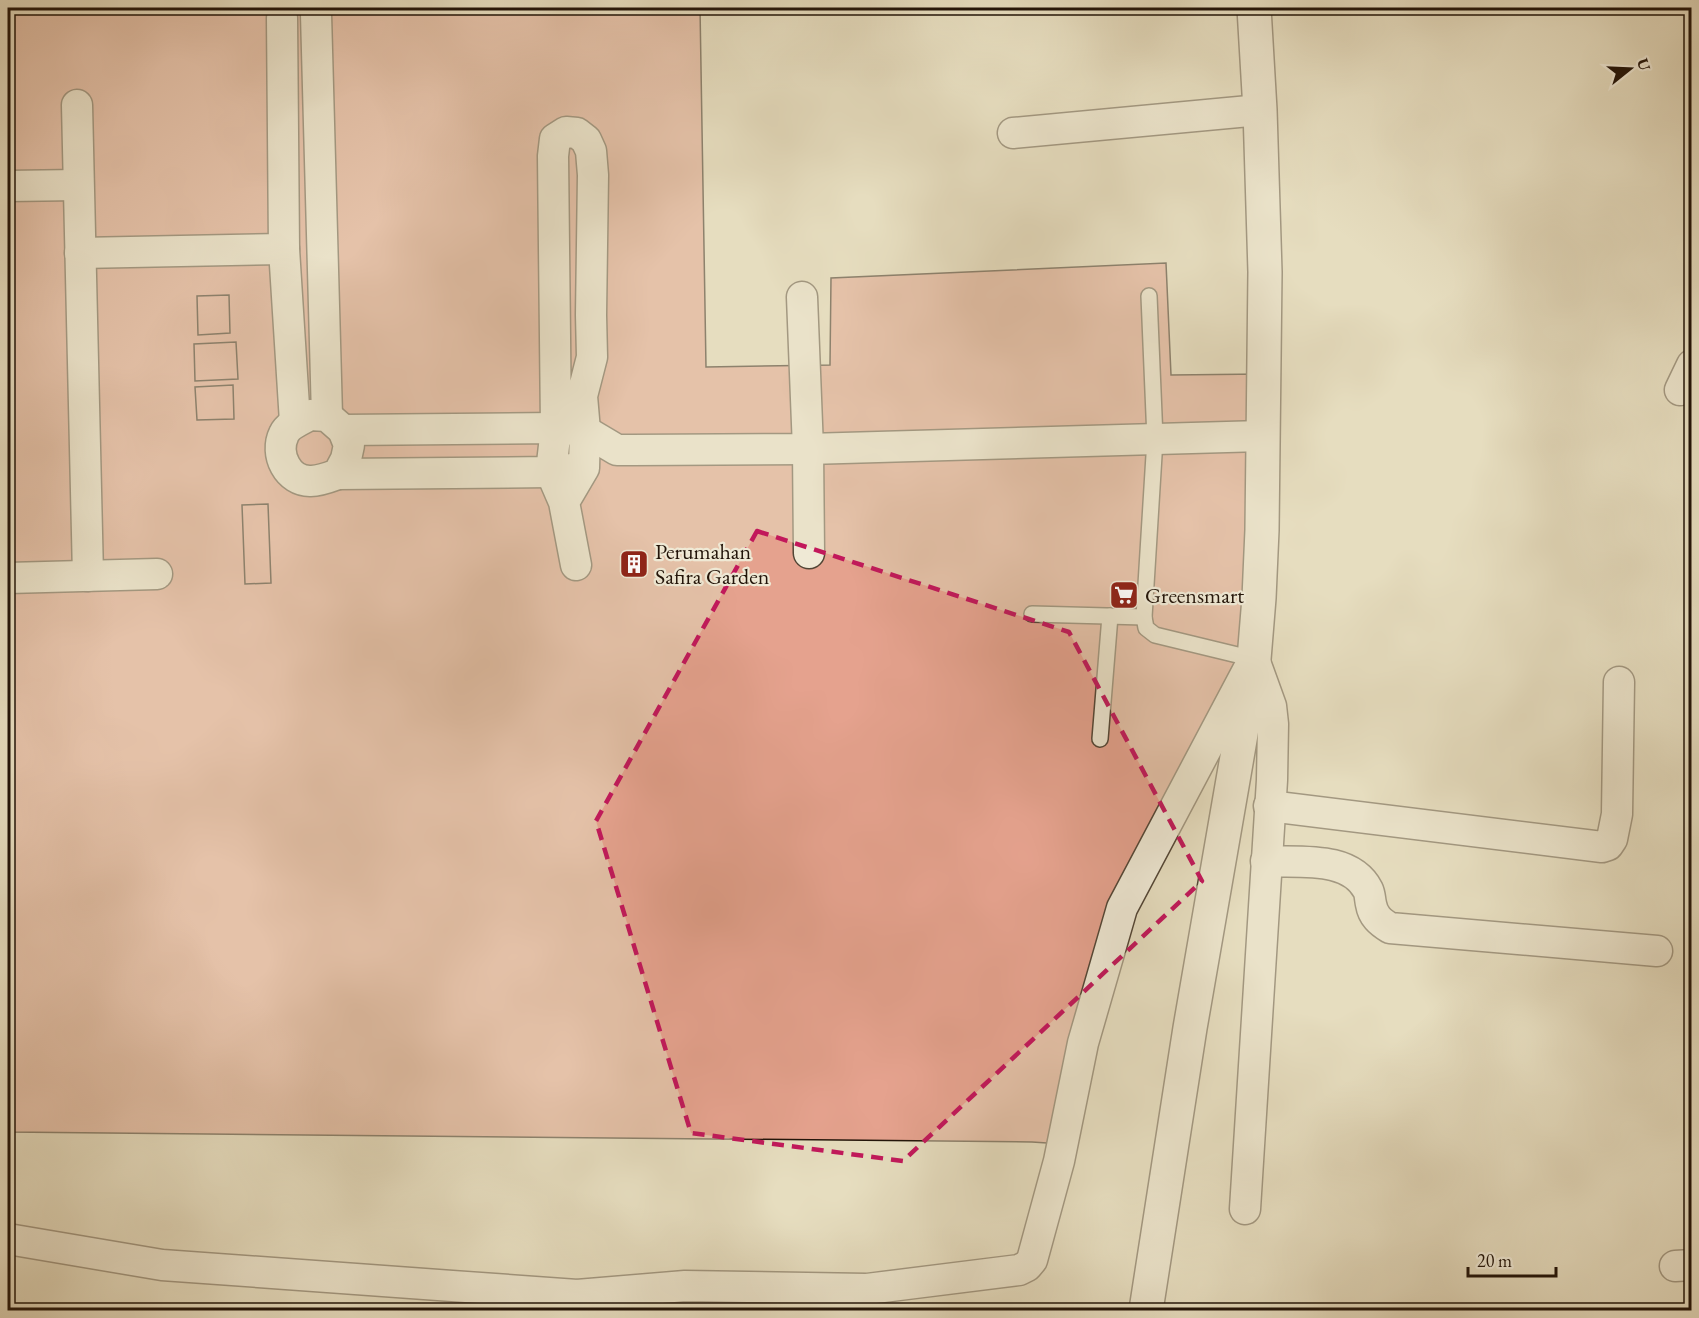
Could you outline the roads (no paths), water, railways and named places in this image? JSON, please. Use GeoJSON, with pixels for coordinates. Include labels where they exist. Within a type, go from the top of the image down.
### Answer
{"type":"FeatureCollection","features":[{"type":"Feature","properties":{"kind":"street"},"geometry":{"type":"LineString","coordinates":[[1146,1311],[1158,1226],[1254,659],[1262,530],[1265,272],[1254,8]]}},
{"type":"Feature","properties":{"kind":"street"},"geometry":{"type":"LineString","coordinates":[[295,422],[274,13],[296,21],[319,11],[335,423],[349,445],[346,459],[338,474]]}},
{"type":"Feature","properties":{"kind":"street"},"geometry":{"type":"LineString","coordinates":[[77,105],[88,576]]}},
{"type":"Feature","properties":{"kind":"street"},"geometry":{"type":"LineString","coordinates":[[1013,133],[1260,110]]}},
{"type":"Feature","properties":{"kind":"street"},"geometry":{"type":"LineString","coordinates":[[576,565],[564,502],[551,472],[570,430],[592,357],[593,175],[591,151],[586,140],[577,133],[566,132],[555,139],[553,156],[570,430],[584,468]]}},
{"type":"Feature","properties":{"kind":"street"},"geometry":{"type":"LineString","coordinates":[[8,186],[78,185]]}},
{"type":"Feature","properties":{"kind":"street"},"geometry":{"type":"LineString","coordinates":[[80,253],[285,249]]}},
{"type":"Feature","properties":{"kind":"street"},"geometry":{"type":"LineString","coordinates":[[802,297],[808,449],[809,553]]}},
{"type":"Feature","properties":{"kind":"street"},"geometry":{"type":"LineString","coordinates":[[617,450],[584,468],[551,472],[338,474],[310,482],[293,474],[284,466],[280,452],[284,433],[295,422],[309,415],[335,423],[570,430],[617,450],[808,449],[1262,436]]}},
{"type":"Feature","properties":{"kind":"street"},"geometry":{"type":"LineString","coordinates":[[564,502],[584,468]]}},
{"type":"Feature","properties":{"kind":"street"},"geometry":{"type":"LineString","coordinates":[[8,579],[157,574]]}},
{"type":"Feature","properties":{"kind":"street"},"geometry":{"type":"LineString","coordinates":[[1245,1209],[1272,780],[1273,724],[1266,690],[1254,659]]}},
{"type":"Feature","properties":{"kind":"street"},"geometry":{"type":"LineString","coordinates":[[8,1239],[162,1265],[577,1295],[685,1286],[867,1289],[1019,1270],[1032,1260],[1059,1161],[1083,1043],[1122,908],[1254,659]]}},
{"type":"Feature","properties":{"kind":"street"},"geometry":{"type":"LineString","coordinates":[[1269,806],[1602,847],[1608,845],[1612,839],[1617,814],[1619,682]]}},
{"type":"Feature","properties":{"kind":"street"},"geometry":{"type":"LineString","coordinates":[[1266,861],[1334,864],[1353,872],[1369,891],[1372,908],[1379,921],[1390,928],[1657,951]]}},
{"type":"Feature","properties":{"kind":"lane"},"geometry":{"type":"LineString","coordinates":[[1149,296],[1155,440],[1144,617],[1146,628],[1155,635],[1254,659]]}},
{"type":"Feature","properties":{"kind":"lane"},"geometry":{"type":"LineString","coordinates":[[1032,614],[1144,617]]}},
{"type":"Feature","properties":{"kind":"lane"},"geometry":{"type":"LineString","coordinates":[[1100,739],[1110,616]]}},
{"type":"Feature","properties":{"kind":"place","name":"Perumahan Safira Garden"},"geometry":{"type":"Point","coordinates":[634,564]}},
{"type":"Feature","properties":{"kind":"place","name":"Greensmart"},"geometry":{"type":"Point","coordinates":[1124,595]}}]}
